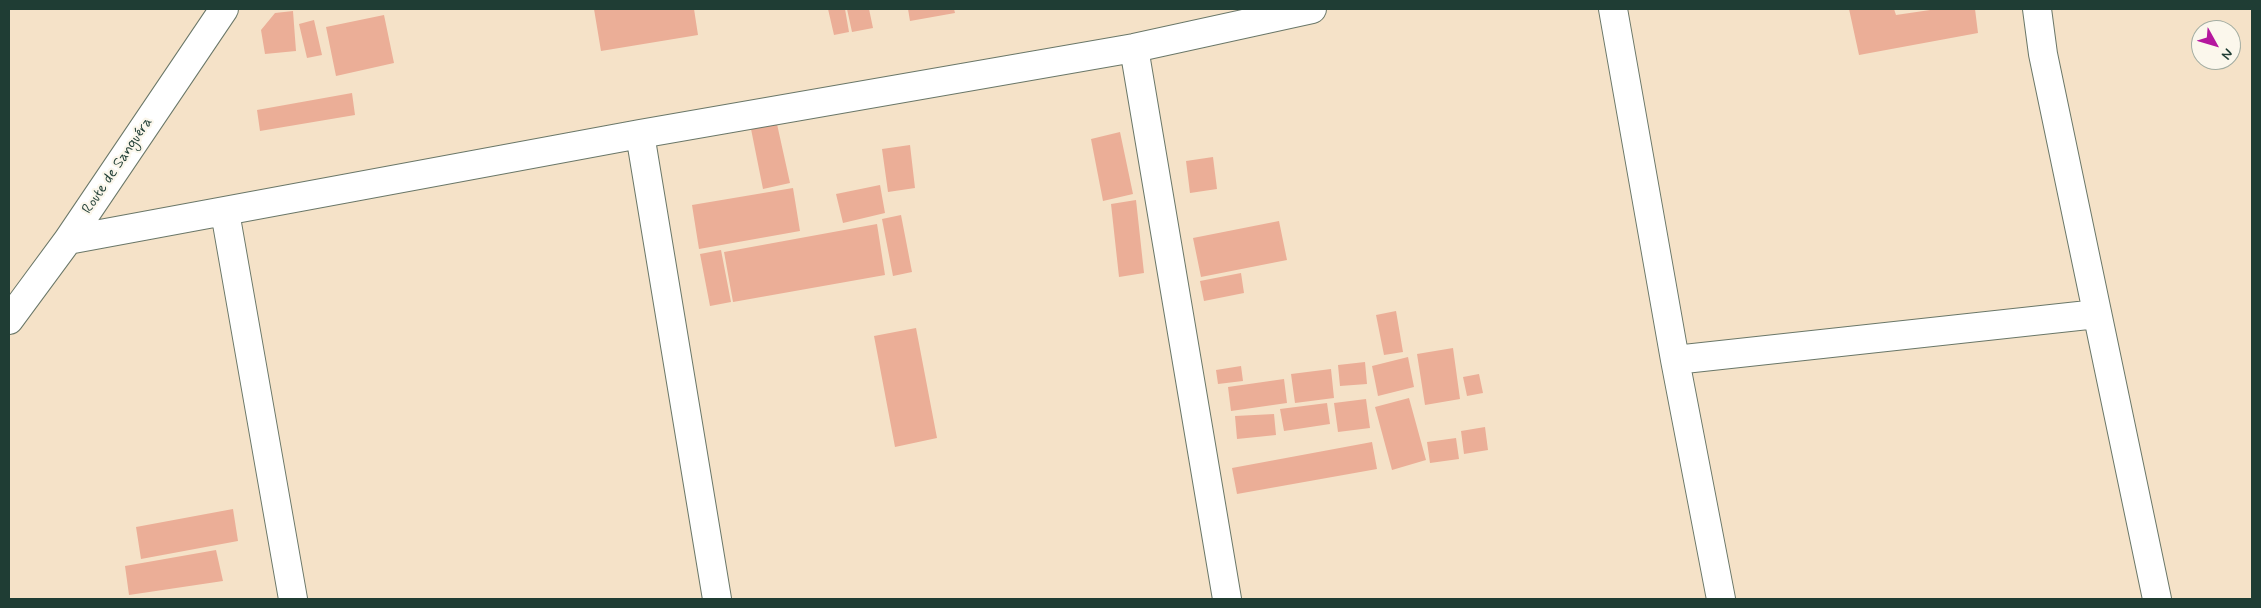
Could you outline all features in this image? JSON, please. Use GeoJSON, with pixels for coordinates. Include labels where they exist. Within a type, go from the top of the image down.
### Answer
{"type":"FeatureCollection","features":[{"type":"Feature","properties":{"kind":"street","name":"Route de Sanguéra"},"geometry":{"type":"LineString","coordinates":[[9,320],[68,240],[224,9]]}},
{"type":"Feature","properties":{"kind":"street"},"geometry":{"type":"LineString","coordinates":[[68,240],[640,134],[1134,48],[1312,9]]}},
{"type":"Feature","properties":{"kind":"street"},"geometry":{"type":"LineString","coordinates":[[1613,9],[1675,360],[1721,599]]}},
{"type":"Feature","properties":{"kind":"street"},"geometry":{"type":"LineString","coordinates":[[2037,9],[2043,54],[2157,599]]}},
{"type":"Feature","properties":{"kind":"street"},"geometry":{"type":"LineString","coordinates":[[1134,48],[1227,599]]}},
{"type":"Feature","properties":{"kind":"street"},"geometry":{"type":"LineString","coordinates":[[640,134],[717,599]]}},
{"type":"Feature","properties":{"kind":"street"},"geometry":{"type":"LineString","coordinates":[[225,212],[293,599]]}},
{"type":"Feature","properties":{"kind":"street"},"geometry":{"type":"LineString","coordinates":[[1675,360],[2097,314]]}},
{"type":"Feature","properties":{"kind":"building"},"geometry":{"type":"Polygon","coordinates":[[[594,9],[694,9],[698,35],[601,51],[594,9]]]}},
{"type":"Feature","properties":{"kind":"building"},"geometry":{"type":"Polygon","coordinates":[[[828,9],[845,9],[849,32],[834,35],[828,9]]]}},
{"type":"Feature","properties":{"kind":"building"},"geometry":{"type":"Polygon","coordinates":[[[847,9],[869,9],[873,28],[852,32],[847,9]]]}},
{"type":"Feature","properties":{"kind":"building"},"geometry":{"type":"Polygon","coordinates":[[[908,9],[954,9],[955,13],[910,21],[908,9]]]}},
{"type":"Feature","properties":{"kind":"building"},"geometry":{"type":"Polygon","coordinates":[[[1849,9],[1894,9],[1896,15],[1937,9],[1975,9],[1978,33],[1859,55],[1849,9]]]}},
{"type":"Feature","properties":{"kind":"building"},"geometry":{"type":"Polygon","coordinates":[[[293,11],[296,51],[265,54],[261,30],[275,13],[293,11]]]}},
{"type":"Feature","properties":{"kind":"building"},"geometry":{"type":"Polygon","coordinates":[[[384,15],[394,63],[336,76],[326,27],[384,15]]]}},
{"type":"Feature","properties":{"kind":"building"},"geometry":{"type":"Polygon","coordinates":[[[314,20],[322,55],[307,58],[299,24],[314,20]]]}},
{"type":"Feature","properties":{"kind":"building"},"geometry":{"type":"Polygon","coordinates":[[[352,93],[355,115],[260,131],[257,110],[352,93]]]}},
{"type":"Feature","properties":{"kind":"building"},"geometry":{"type":"Polygon","coordinates":[[[777,124],[790,183],[763,189],[751,129],[777,124]]]}},
{"type":"Feature","properties":{"kind":"building"},"geometry":{"type":"Polygon","coordinates":[[[1120,132],[1133,194],[1103,201],[1091,139],[1120,132]]]}},
{"type":"Feature","properties":{"kind":"building"},"geometry":{"type":"Polygon","coordinates":[[[910,145],[915,188],[888,192],[882,149],[910,145]]]}},
{"type":"Feature","properties":{"kind":"building"},"geometry":{"type":"Polygon","coordinates":[[[1213,157],[1217,189],[1190,193],[1186,161],[1213,157]]]}},
{"type":"Feature","properties":{"kind":"building"},"geometry":{"type":"Polygon","coordinates":[[[880,185],[885,213],[843,223],[836,194],[880,185]]]}},
{"type":"Feature","properties":{"kind":"building"},"geometry":{"type":"Polygon","coordinates":[[[793,188],[800,231],[699,249],[692,205],[793,188]]]}},
{"type":"Feature","properties":{"kind":"building"},"geometry":{"type":"Polygon","coordinates":[[[1136,200],[1144,273],[1119,277],[1111,204],[1136,200]]]}},
{"type":"Feature","properties":{"kind":"building"},"geometry":{"type":"Polygon","coordinates":[[[901,215],[912,272],[893,276],[882,219],[901,215]]]}},
{"type":"Feature","properties":{"kind":"building"},"geometry":{"type":"Polygon","coordinates":[[[1279,221],[1287,260],[1201,277],[1193,238],[1279,221]]]}},
{"type":"Feature","properties":{"kind":"building"},"geometry":{"type":"Polygon","coordinates":[[[877,224],[885,275],[733,302],[724,252],[877,224]]]}},
{"type":"Feature","properties":{"kind":"building"},"geometry":{"type":"Polygon","coordinates":[[[721,250],[731,302],[710,306],[700,254],[721,250]]]}},
{"type":"Feature","properties":{"kind":"building"},"geometry":{"type":"Polygon","coordinates":[[[1241,273],[1244,293],[1204,301],[1200,281],[1241,273]]]}},
{"type":"Feature","properties":{"kind":"building"},"geometry":{"type":"Polygon","coordinates":[[[1396,311],[1403,352],[1384,355],[1376,315],[1396,311]]]}},
{"type":"Feature","properties":{"kind":"building"},"geometry":{"type":"Polygon","coordinates":[[[916,328],[937,438],[895,447],[874,336],[916,328]]]}},
{"type":"Feature","properties":{"kind":"building"},"geometry":{"type":"Polygon","coordinates":[[[1453,348],[1460,399],[1425,405],[1417,354],[1453,348]]]}},
{"type":"Feature","properties":{"kind":"building"},"geometry":{"type":"Polygon","coordinates":[[[1408,357],[1414,387],[1378,396],[1372,366],[1408,357]]]}},
{"type":"Feature","properties":{"kind":"building"},"geometry":{"type":"Polygon","coordinates":[[[1365,362],[1367,384],[1340,386],[1338,365],[1365,362]]]}},
{"type":"Feature","properties":{"kind":"building"},"geometry":{"type":"Polygon","coordinates":[[[1241,366],[1243,381],[1218,384],[1216,370],[1241,366]]]}},
{"type":"Feature","properties":{"kind":"building"},"geometry":{"type":"Polygon","coordinates":[[[1331,369],[1334,398],[1295,403],[1291,374],[1331,369]]]}},
{"type":"Feature","properties":{"kind":"building"},"geometry":{"type":"Polygon","coordinates":[[[1479,374],[1483,393],[1467,396],[1463,377],[1479,374]]]}},
{"type":"Feature","properties":{"kind":"building"},"geometry":{"type":"Polygon","coordinates":[[[1284,379],[1287,403],[1231,411],[1228,387],[1284,379]]]}},
{"type":"Feature","properties":{"kind":"building"},"geometry":{"type":"Polygon","coordinates":[[[1409,398],[1426,460],[1392,470],[1375,407],[1409,398]]]}},
{"type":"Feature","properties":{"kind":"building"},"geometry":{"type":"Polygon","coordinates":[[[1366,399],[1370,428],[1338,432],[1334,403],[1366,399]]]}},
{"type":"Feature","properties":{"kind":"building"},"geometry":{"type":"Polygon","coordinates":[[[1327,403],[1330,424],[1284,431],[1280,409],[1327,403]]]}},
{"type":"Feature","properties":{"kind":"building"},"geometry":{"type":"Polygon","coordinates":[[[1274,414],[1276,435],[1237,439],[1235,416],[1274,414]]]}},
{"type":"Feature","properties":{"kind":"building"},"geometry":{"type":"Polygon","coordinates":[[[1485,427],[1488,450],[1464,454],[1461,431],[1485,427]]]}},
{"type":"Feature","properties":{"kind":"building"},"geometry":{"type":"Polygon","coordinates":[[[1456,438],[1459,459],[1430,463],[1427,442],[1456,438]]]}},
{"type":"Feature","properties":{"kind":"building"},"geometry":{"type":"Polygon","coordinates":[[[1372,442],[1377,469],[1237,494],[1232,468],[1372,442]]]}},
{"type":"Feature","properties":{"kind":"building"},"geometry":{"type":"Polygon","coordinates":[[[233,509],[238,541],[141,559],[136,527],[233,509]]]}},
{"type":"Feature","properties":{"kind":"building"},"geometry":{"type":"Polygon","coordinates":[[[216,550],[223,581],[129,595],[125,566],[216,550]]]}}]}
